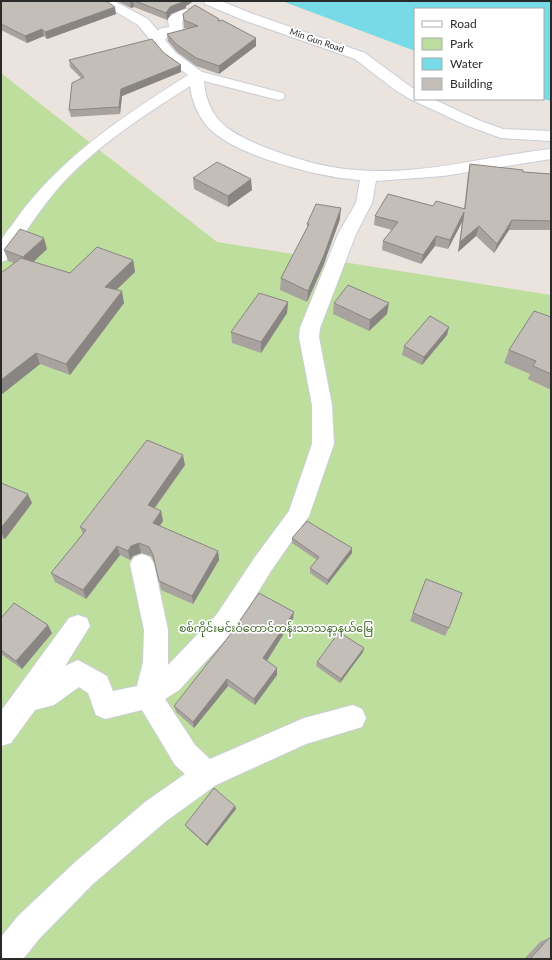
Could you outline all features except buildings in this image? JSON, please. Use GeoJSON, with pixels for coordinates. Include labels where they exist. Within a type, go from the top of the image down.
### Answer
{"type":"FeatureCollection","features":[{"type":"Feature","properties":{"kind":"street"},"geometry":{"type":"LineString","coordinates":[[104,1],[143,22],[171,56],[197,75],[278,96]]}},
{"type":"Feature","properties":{"kind":"street","name":"Min Gun Road"},"geometry":{"type":"LineString","coordinates":[[210,1],[248,17],[360,56],[400,87],[414,95]]}},
{"type":"Feature","properties":{"kind":"street"},"geometry":{"type":"LineString","coordinates":[[158,40],[164,32],[176,30],[175,20],[188,12]]}},
{"type":"Feature","properties":{"kind":"street"},"geometry":{"type":"LineString","coordinates":[[197,75],[196,84],[201,107],[215,125],[231,137],[262,150],[321,170],[369,176],[442,171],[551,154]]}},
{"type":"Feature","properties":{"kind":"street"},"geometry":{"type":"LineString","coordinates":[[1,256],[39,200],[72,166],[111,133],[197,75]]}},
{"type":"Feature","properties":{"kind":"street"},"geometry":{"type":"LineString","coordinates":[[423,100],[473,123],[501,133],[551,136]]}},
{"type":"Feature","properties":{"kind":"street"},"geometry":{"type":"LineString","coordinates":[[28,698],[45,696],[78,672],[98,685],[105,706],[148,696],[170,681],[226,622],[263,564],[298,516],[313,477],[323,444],[322,405],[309,337],[310,328],[347,234],[364,203],[369,176]]}},
{"type":"Feature","properties":{"kind":"street"},"geometry":{"type":"LineString","coordinates":[[142,564],[156,630],[156,662],[148,696],[185,755],[206,774]]}},
{"type":"Feature","properties":{"kind":"street"},"geometry":{"type":"LineString","coordinates":[[1,733],[28,698],[78,626]]}},
{"type":"Feature","properties":{"kind":"street"},"geometry":{"type":"LineString","coordinates":[[3,959],[29,927],[83,874],[155,812],[206,774],[304,731],[353,718]]}},
{"type":"Feature","properties":{"kind":"green space","name":"စစ်ကိုင်းမင်းဝံတောင်တန်းသာသနာ့နယ်မြေ"},"geometry":{"type":"Polygon","coordinates":[[[1,73],[217,242],[551,295],[551,959],[1,959],[1,73]]]}},
{"type":"Feature","properties":{"kind":"water"},"geometry":{"type":"Polygon","coordinates":[[[282,1],[551,1],[551,101],[544,99],[544,8],[414,8],[414,51],[282,1]]]}}]}
